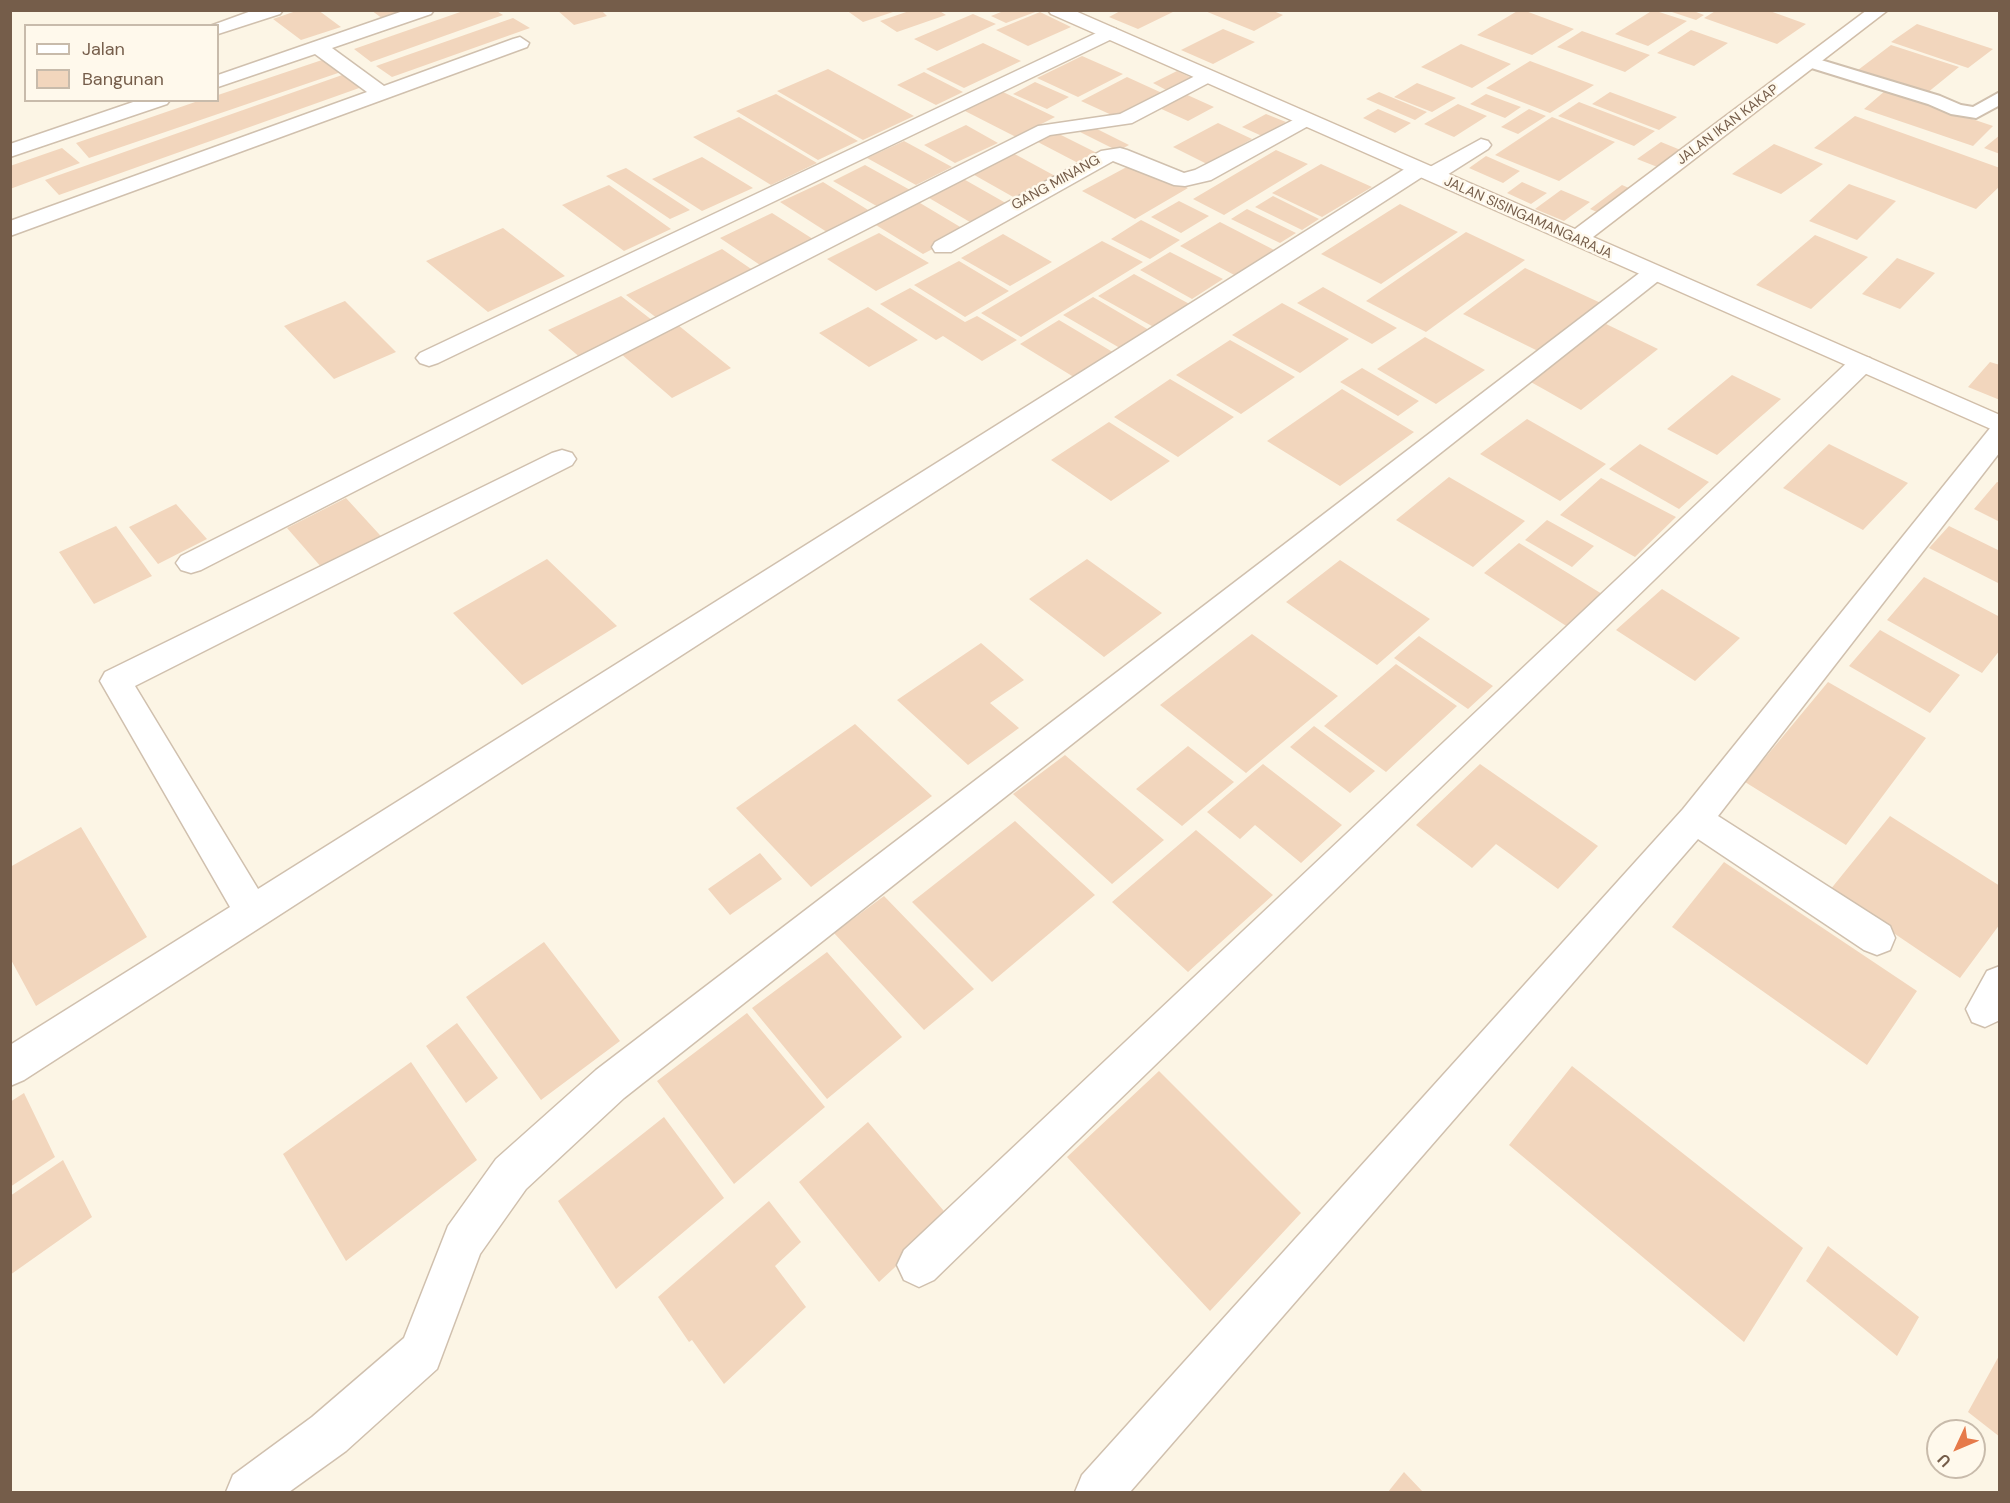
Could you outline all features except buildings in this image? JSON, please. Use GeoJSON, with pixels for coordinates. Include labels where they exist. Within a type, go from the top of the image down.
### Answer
{"type":"FeatureCollection","features":[{"type":"Feature","properties":{"kind":"street"},"geometry":{"type":"LineString","coordinates":[[219,28],[274,10]]}},
{"type":"Feature","properties":{"kind":"street"},"geometry":{"type":"LineString","coordinates":[[219,63],[226,78],[425,10]]}},
{"type":"Feature","properties":{"kind":"street","name":"JALAN SISINGAMANGARAJA"},"geometry":{"type":"LineString","coordinates":[[1058,10],[1303,121],[1425,172],[2000,425]]}},
{"type":"Feature","properties":{"kind":"street"},"geometry":{"type":"LineString","coordinates":[[1080,20],[1103,10]]}},
{"type":"Feature","properties":{"kind":"street","name":"JALAN IKAN KAKAP"},"geometry":{"type":"LineString","coordinates":[[1576,239],[1879,10]]}},
{"type":"Feature","properties":{"kind":"street"},"geometry":{"type":"LineString","coordinates":[[429,358],[1108,33]]}},
{"type":"Feature","properties":{"kind":"street"},"geometry":{"type":"LineString","coordinates":[[10,229],[520,43]]}},
{"type":"Feature","properties":{"kind":"street"},"geometry":{"type":"LineString","coordinates":[[318,47],[381,93]]}},
{"type":"Feature","properties":{"kind":"street"},"geometry":{"type":"LineString","coordinates":[[191,562],[743,286],[1045,130],[1125,119],[1207,76]]}},
{"type":"Feature","properties":{"kind":"street"},"geometry":{"type":"LineString","coordinates":[[10,151],[121,106],[147,102]]}},
{"type":"Feature","properties":{"kind":"street","name":"GANG MINANG"},"geometry":{"type":"LineString","coordinates":[[943,246],[1108,155],[1120,154],[1174,178],[1185,180],[1203,175],[1303,121]]}},
{"type":"Feature","properties":{"kind":"street"},"geometry":{"type":"LineString","coordinates":[[10,1067],[1425,172],[1481,145]]}},
{"type":"Feature","properties":{"kind":"street"},"geometry":{"type":"LineString","coordinates":[[250,1492],[329,1434],[421,1353],[463,1241],[511,1174],[610,1084],[1654,273]]}},
{"type":"Feature","properties":{"kind":"street"},"geometry":{"type":"LineString","coordinates":[[919,1265],[1861,364]]}},
{"type":"Feature","properties":{"kind":"street"},"geometry":{"type":"LineString","coordinates":[[1099,1492],[1695,819],[2000,433]]}},
{"type":"Feature","properties":{"kind":"street"},"geometry":{"type":"LineString","coordinates":[[253,913],[116,681],[562,459]]}},
{"type":"Feature","properties":{"kind":"street"},"geometry":{"type":"LineString","coordinates":[[1695,819],[1877,938]]}},
{"type":"Feature","properties":{"kind":"lane"},"geometry":{"type":"LineString","coordinates":[[1811,62],[1934,100],[1957,110],[1976,113],[2000,97]]}}]}
